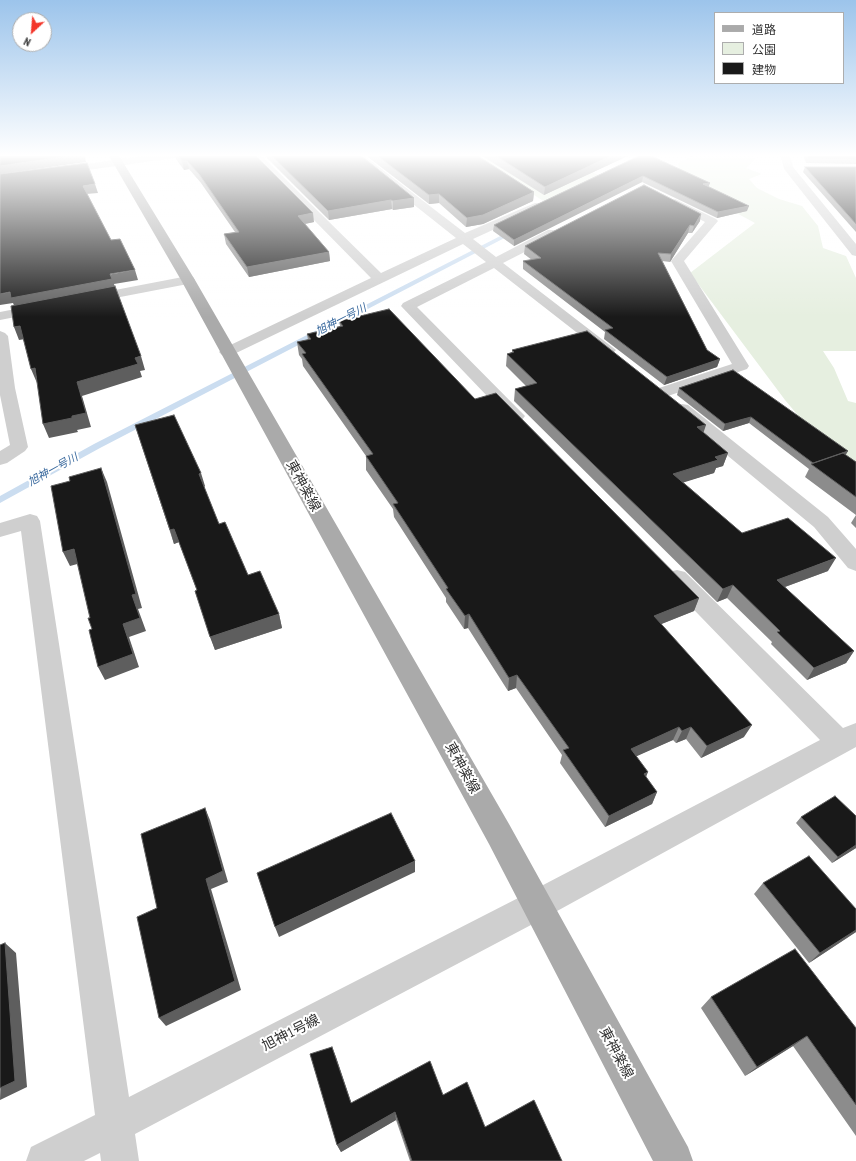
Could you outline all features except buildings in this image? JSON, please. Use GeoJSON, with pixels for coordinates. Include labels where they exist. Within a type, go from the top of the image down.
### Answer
{"type":"FeatureCollection","features":[{"type":"Feature","properties":{"kind":"main road","name":"東神楽線"},"geometry":{"type":"LineString","coordinates":[[145,208],[188,280],[234,365],[499,834],[674,1161]]}},
{"type":"Feature","properties":{"kind":"street"},"geometry":{"type":"LineString","coordinates":[[308,208],[379,279]]}},
{"type":"Feature","properties":{"kind":"street"},"geometry":{"type":"LineString","coordinates":[[425,208],[618,359]]}},
{"type":"Feature","properties":{"kind":"street"},"geometry":{"type":"LineString","coordinates":[[234,365],[379,279],[468,242],[532,208]]}},
{"type":"Feature","properties":{"kind":"street"},"geometry":{"type":"LineString","coordinates":[[687,208],[712,221],[677,261],[741,366],[656,388],[821,522],[856,563]]}},
{"type":"Feature","properties":{"kind":"street"},"geometry":{"type":"LineString","coordinates":[[824,208],[850,238],[856,252]]}},
{"type":"Feature","properties":{"kind":"street"},"geometry":{"type":"LineString","coordinates":[[531,431],[408,306],[491,259],[566,226]]}},
{"type":"Feature","properties":{"kind":"street"},"geometry":{"type":"LineString","coordinates":[[78,301],[188,280]]}},
{"type":"Feature","properties":{"kind":"street"},"geometry":{"type":"LineString","coordinates":[[0,316],[55,306]]}},
{"type":"Feature","properties":{"kind":"street"},"geometry":{"type":"LineString","coordinates":[[0,336],[4,389],[20,447],[0,459]]}},
{"type":"Feature","properties":{"kind":"street"},"geometry":{"type":"LineString","coordinates":[[0,530],[30,521],[120,1161]]}},
{"type":"Feature","properties":{"kind":"street"},"geometry":{"type":"LineString","coordinates":[[666,567],[848,738]]}},
{"type":"Feature","properties":{"kind":"street","name":"旭神1号線"},"geometry":{"type":"LineString","coordinates":[[45,1161],[537,905],[848,738]]}},
{"type":"Feature","properties":{"kind":"green space"},"geometry":{"type":"Polygon","coordinates":[[[727,208],[804,208],[818,226],[823,248],[846,256],[856,278],[856,351],[823,351],[834,368],[848,401],[856,403],[856,484],[785,400],[690,273],[755,223],[727,208]]]}},
{"type":"Feature","properties":{"kind":"waterway","name":"旭神一号川"},"geometry":{"type":"LineString","coordinates":[[0,500],[97,446],[514,231]]}}]}
